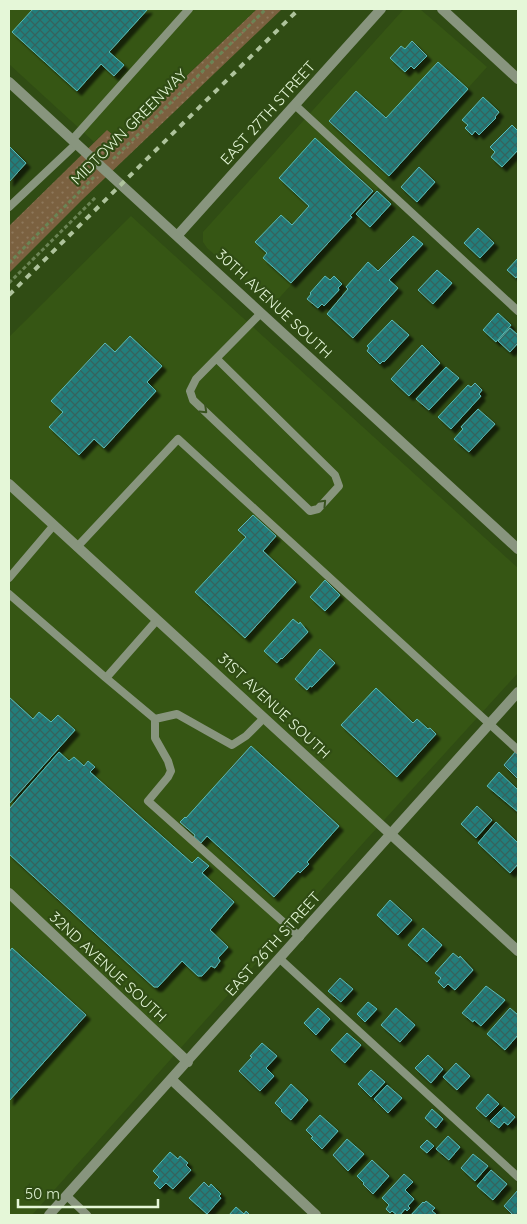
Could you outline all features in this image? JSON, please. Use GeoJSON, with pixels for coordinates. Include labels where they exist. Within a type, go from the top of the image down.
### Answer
{"type":"FeatureCollection","features":[{"type":"Feature","properties":{"kind":"street","name":"EAST 27TH STREET"},"geometry":{"type":"LineString","coordinates":[[177,236],[381,9]]}},
{"type":"Feature","properties":{"kind":"street"},"geometry":{"type":"LineString","coordinates":[[442,9],[518,79]]}},
{"type":"Feature","properties":{"kind":"street","name":"30TH AVENUE SOUTH"},"geometry":{"type":"LineString","coordinates":[[9,82],[518,549]]}},
{"type":"Feature","properties":{"kind":"street","name":"31ST AVENUE SOUTH"},"geometry":{"type":"LineString","coordinates":[[9,484],[518,951]]}},
{"type":"Feature","properties":{"kind":"street","name":"EAST 26TH STREET"},"geometry":{"type":"LineString","coordinates":[[49,1215],[518,692]]}},
{"type":"Feature","properties":{"kind":"street","name":"32ND AVENUE SOUTH"},"geometry":{"type":"LineString","coordinates":[[9,894],[188,1062]]}},
{"type":"Feature","properties":{"kind":"street"},"geometry":{"type":"LineString","coordinates":[[172,1080],[316,1215]]}},
{"type":"Feature","properties":{"kind":"lane"},"geometry":{"type":"LineString","coordinates":[[9,207],[74,142],[189,9]]}},
{"type":"Feature","properties":{"kind":"lane"},"geometry":{"type":"LineString","coordinates":[[295,105],[518,311]]}},
{"type":"Feature","properties":{"kind":"lane"},"geometry":{"type":"LineString","coordinates":[[217,359],[336,475],[339,486],[318,509],[310,511],[193,400],[190,391],[196,380],[261,313]]}},
{"type":"Feature","properties":{"kind":"lane"},"geometry":{"type":"LineString","coordinates":[[78,547],[178,439],[518,750]]}},
{"type":"Feature","properties":{"kind":"lane"},"geometry":{"type":"LineString","coordinates":[[9,578],[54,526]]}},
{"type":"Feature","properties":{"kind":"lane"},"geometry":{"type":"LineString","coordinates":[[9,594],[156,719]]}},
{"type":"Feature","properties":{"kind":"lane"},"geometry":{"type":"LineString","coordinates":[[106,678],[157,620]]}},
{"type":"Feature","properties":{"kind":"lane"},"geometry":{"type":"LineString","coordinates":[[156,719],[177,714],[232,744],[249,734],[264,718]]}},
{"type":"Feature","properties":{"kind":"lane"},"geometry":{"type":"LineString","coordinates":[[156,719],[155,738],[168,761],[170,771],[168,777],[148,801],[300,936]]}},
{"type":"Feature","properties":{"kind":"lane"},"geometry":{"type":"LineString","coordinates":[[280,959],[518,1177]]}},
{"type":"Feature","properties":{"kind":"lane"},"geometry":{"type":"LineString","coordinates":[[66,1196],[87,1215]]}},
{"type":"Feature","properties":{"kind":"path","name":"MIDTOWN GREENWAY"},"geometry":{"type":"LineString","coordinates":[[9,263],[266,9]]}},
{"type":"Feature","properties":{"kind":"path"},"geometry":{"type":"LineString","coordinates":[[9,283],[96,197]]}},
{"type":"Feature","properties":{"kind":"shaded area"},"geometry":{"type":"Polygon","coordinates":[[[9,9],[257,9],[118,140],[107,130],[94,142],[9,64],[9,9]]]}},
{"type":"Feature","properties":{"kind":"shaded area"},"geometry":{"type":"Polygon","coordinates":[[[257,9],[282,9],[83,199],[9,273],[9,226],[107,130],[119,140],[257,9]]]}},
{"type":"Feature","properties":{"kind":"shaded area"},"geometry":{"type":"Polygon","coordinates":[[[420,9],[487,67],[272,306],[207,248],[203,242],[203,232],[403,10],[420,9]]]}},
{"type":"Feature","properties":{"kind":"shaded area"},"geometry":{"type":"Polygon","coordinates":[[[131,216],[518,568],[518,673],[365,841],[32,1215],[9,1215],[9,337],[131,216]]]}},
{"type":"Feature","properties":{"kind":"building"},"geometry":{"type":"Polygon","coordinates":[[[33,9],[148,9],[109,52],[124,65],[114,76],[101,64],[77,91],[12,32],[33,9]]]}},
{"type":"Feature","properties":{"kind":"building"},"geometry":{"type":"Polygon","coordinates":[[[412,41],[427,56],[414,69],[411,66],[405,72],[390,58],[401,46],[405,49],[412,41]]]}},
{"type":"Feature","properties":{"kind":"building"},"geometry":{"type":"Polygon","coordinates":[[[438,62],[468,89],[389,176],[329,121],[356,91],[386,118],[438,62]]]}},
{"type":"Feature","properties":{"kind":"building"},"geometry":{"type":"Polygon","coordinates":[[[483,97],[499,112],[496,118],[479,135],[475,131],[472,135],[465,128],[468,125],[462,120],[483,97]]]}},
{"type":"Feature","properties":{"kind":"building"},"geometry":{"type":"Polygon","coordinates":[[[512,125],[518,131],[518,150],[502,167],[491,157],[495,152],[490,147],[512,125]]]}},
{"type":"Feature","properties":{"kind":"building"},"geometry":{"type":"Polygon","coordinates":[[[315,138],[373,191],[350,216],[352,217],[291,283],[263,258],[267,253],[255,242],[281,215],[292,225],[309,206],[279,178],[315,138]]]}},
{"type":"Feature","properties":{"kind":"building"},"geometry":{"type":"Polygon","coordinates":[[[9,146],[26,163],[9,182],[9,146]]]}},
{"type":"Feature","properties":{"kind":"building"},"geometry":{"type":"Polygon","coordinates":[[[419,167],[435,182],[417,202],[401,187],[419,167]]]}},
{"type":"Feature","properties":{"kind":"building"},"geometry":{"type":"Polygon","coordinates":[[[377,191],[391,204],[370,227],[356,214],[377,191]]]}},
{"type":"Feature","properties":{"kind":"building"},"geometry":{"type":"Polygon","coordinates":[[[478,228],[494,243],[480,258],[464,243],[478,228]]]}},
{"type":"Feature","properties":{"kind":"building"},"geometry":{"type":"Polygon","coordinates":[[[413,236],[423,244],[389,280],[398,288],[353,338],[327,314],[348,289],[346,287],[368,262],[378,271],[413,236]]]}},
{"type":"Feature","properties":{"kind":"building"},"geometry":{"type":"Polygon","coordinates":[[[518,258],[518,275],[516,278],[507,270],[518,258]]]}},
{"type":"Feature","properties":{"kind":"building"},"geometry":{"type":"Polygon","coordinates":[[[437,270],[452,283],[433,304],[418,290],[437,270]]]}},
{"type":"Feature","properties":{"kind":"building"},"geometry":{"type":"Polygon","coordinates":[[[325,276],[330,280],[334,276],[342,284],[324,306],[322,304],[318,308],[307,299],[325,276]]]}},
{"type":"Feature","properties":{"kind":"building"},"geometry":{"type":"Polygon","coordinates":[[[498,313],[511,325],[496,342],[483,330],[498,313]]]}},
{"type":"Feature","properties":{"kind":"building"},"geometry":{"type":"Polygon","coordinates":[[[392,320],[409,335],[380,364],[367,351],[369,348],[367,346],[392,320]]]}},
{"type":"Feature","properties":{"kind":"building"},"geometry":{"type":"Polygon","coordinates":[[[510,328],[518,335],[518,343],[510,352],[498,341],[510,328]]]}},
{"type":"Feature","properties":{"kind":"building"},"geometry":{"type":"Polygon","coordinates":[[[130,336],[162,366],[147,382],[156,391],[104,448],[94,439],[79,455],[49,427],[63,412],[51,401],[105,343],[115,352],[130,336]]]}},
{"type":"Feature","properties":{"kind":"building"},"geometry":{"type":"Polygon","coordinates":[[[422,345],[440,363],[409,396],[391,379],[422,345]]]}},
{"type":"Feature","properties":{"kind":"building"},"geometry":{"type":"Polygon","coordinates":[[[446,367],[459,378],[429,410],[416,399],[446,367]]]}},
{"type":"Feature","properties":{"kind":"building"},"geometry":{"type":"Polygon","coordinates":[[[475,383],[482,390],[479,394],[481,396],[451,429],[438,417],[468,385],[471,387],[475,383]]]}},
{"type":"Feature","properties":{"kind":"building"},"geometry":{"type":"Polygon","coordinates":[[[478,409],[495,424],[469,452],[454,439],[463,429],[461,427],[478,409]]]}},
{"type":"Feature","properties":{"kind":"building"},"geometry":{"type":"Polygon","coordinates":[[[253,515],[276,536],[263,551],[296,582],[245,638],[195,592],[246,537],[238,530],[253,515]]]}},
{"type":"Feature","properties":{"kind":"building"},"geometry":{"type":"Polygon","coordinates":[[[325,580],[340,595],[325,611],[310,597],[325,580]]]}},
{"type":"Feature","properties":{"kind":"building"},"geometry":{"type":"Polygon","coordinates":[[[293,619],[299,624],[300,622],[308,632],[277,663],[264,651],[293,619]]]}},
{"type":"Feature","properties":{"kind":"building"},"geometry":{"type":"Polygon","coordinates":[[[320,649],[335,663],[307,690],[295,679],[320,649]]]}},
{"type":"Feature","properties":{"kind":"building"},"geometry":{"type":"Polygon","coordinates":[[[376,688],[413,723],[417,719],[436,734],[397,777],[341,725],[376,688]]]}},
{"type":"Feature","properties":{"kind":"building"},"geometry":{"type":"Polygon","coordinates":[[[9,697],[33,719],[39,712],[51,722],[58,715],[75,730],[9,804],[9,697]]]}},
{"type":"Feature","properties":{"kind":"building"},"geometry":{"type":"Polygon","coordinates":[[[251,746],[339,826],[307,862],[309,864],[300,873],[298,871],[274,897],[207,836],[201,843],[180,822],[186,818],[251,746]]]}},
{"type":"Feature","properties":{"kind":"building"},"geometry":{"type":"Polygon","coordinates":[[[516,751],[518,753],[518,779],[504,765],[516,751]]]}},
{"type":"Feature","properties":{"kind":"building"},"geometry":{"type":"Polygon","coordinates":[[[59,752],[69,761],[74,757],[84,766],[88,761],[95,767],[90,772],[192,863],[198,857],[209,866],[202,873],[234,902],[210,930],[228,947],[218,958],[220,961],[215,968],[211,966],[202,976],[198,976],[182,961],[158,987],[154,987],[9,854],[9,809],[59,752]]]}},
{"type":"Feature","properties":{"kind":"building"},"geometry":{"type":"Polygon","coordinates":[[[499,772],[518,790],[518,812],[487,786],[499,772]]]}},
{"type":"Feature","properties":{"kind":"building"},"geometry":{"type":"Polygon","coordinates":[[[477,806],[492,820],[476,838],[461,824],[477,806]]]}},
{"type":"Feature","properties":{"kind":"building"},"geometry":{"type":"Polygon","coordinates":[[[496,822],[518,843],[518,864],[510,873],[478,843],[496,822]]]}},
{"type":"Feature","properties":{"kind":"building"},"geometry":{"type":"Polygon","coordinates":[[[390,900],[412,920],[398,935],[377,915],[390,900]]]}},
{"type":"Feature","properties":{"kind":"building"},"geometry":{"type":"Polygon","coordinates":[[[423,928],[442,945],[427,962],[408,945],[423,928]]]}},
{"type":"Feature","properties":{"kind":"building"},"geometry":{"type":"Polygon","coordinates":[[[12,948],[86,1015],[9,1101],[9,952],[12,948]]]}},
{"type":"Feature","properties":{"kind":"building"},"geometry":{"type":"Polygon","coordinates":[[[453,953],[459,958],[460,956],[473,970],[455,990],[448,984],[444,988],[438,982],[441,978],[435,973],[453,953]]]}},
{"type":"Feature","properties":{"kind":"building"},"geometry":{"type":"Polygon","coordinates":[[[340,978],[353,989],[341,1002],[328,991],[340,978]]]}},
{"type":"Feature","properties":{"kind":"building"},"geometry":{"type":"Polygon","coordinates":[[[486,986],[505,1000],[481,1026],[462,1013],[486,986]]]}},
{"type":"Feature","properties":{"kind":"building"},"geometry":{"type":"Polygon","coordinates":[[[368,1002],[377,1009],[365,1022],[357,1014],[368,1002]]]}},
{"type":"Feature","properties":{"kind":"building"},"geometry":{"type":"Polygon","coordinates":[[[318,1008],[330,1019],[316,1035],[304,1023],[318,1008]]]}},
{"type":"Feature","properties":{"kind":"building"},"geometry":{"type":"Polygon","coordinates":[[[396,1008],[415,1025],[400,1042],[381,1025],[396,1008]]]}},
{"type":"Feature","properties":{"kind":"building"},"geometry":{"type":"Polygon","coordinates":[[[510,1008],[518,1015],[518,1035],[505,1050],[487,1034],[510,1008]]]}},
{"type":"Feature","properties":{"kind":"building"},"geometry":{"type":"Polygon","coordinates":[[[347,1033],[361,1045],[345,1063],[331,1050],[347,1033]]]}},
{"type":"Feature","properties":{"kind":"building"},"geometry":{"type":"Polygon","coordinates":[[[262,1043],[277,1056],[266,1068],[274,1076],[260,1091],[239,1071],[262,1043]]]}},
{"type":"Feature","properties":{"kind":"building"},"geometry":{"type":"Polygon","coordinates":[[[428,1055],[443,1069],[431,1083],[415,1068],[428,1055]]]}},
{"type":"Feature","properties":{"kind":"building"},"geometry":{"type":"Polygon","coordinates":[[[456,1063],[470,1076],[457,1090],[443,1077],[456,1063]]]}},
{"type":"Feature","properties":{"kind":"building"},"geometry":{"type":"Polygon","coordinates":[[[371,1070],[385,1082],[371,1097],[358,1084],[371,1070]]]}},
{"type":"Feature","properties":{"kind":"building"},"geometry":{"type":"Polygon","coordinates":[[[291,1084],[308,1100],[291,1120],[275,1103],[291,1084]]]}},
{"type":"Feature","properties":{"kind":"building"},"geometry":{"type":"Polygon","coordinates":[[[387,1085],[402,1098],[388,1113],[374,1099],[387,1085]]]}},
{"type":"Feature","properties":{"kind":"building"},"geometry":{"type":"Polygon","coordinates":[[[488,1094],[499,1104],[486,1117],[476,1108],[488,1094]]]}},
{"type":"Feature","properties":{"kind":"building"},"geometry":{"type":"Polygon","coordinates":[[[504,1107],[515,1117],[508,1125],[504,1122],[499,1128],[490,1121],[504,1107]]]}},
{"type":"Feature","properties":{"kind":"building"},"geometry":{"type":"Polygon","coordinates":[[[432,1109],[443,1119],[436,1128],[425,1118],[432,1109]]]}},
{"type":"Feature","properties":{"kind":"building"},"geometry":{"type":"Polygon","coordinates":[[[320,1115],[338,1131],[322,1149],[306,1130],[320,1115]]]}},
{"type":"Feature","properties":{"kind":"building"},"geometry":{"type":"Polygon","coordinates":[[[448,1136],[460,1147],[449,1160],[436,1149],[448,1136]]]}},
{"type":"Feature","properties":{"kind":"building"},"geometry":{"type":"Polygon","coordinates":[[[347,1139],[364,1154],[348,1171],[333,1155],[347,1139]]]}},
{"type":"Feature","properties":{"kind":"building"},"geometry":{"type":"Polygon","coordinates":[[[427,1140],[434,1146],[427,1153],[420,1147],[427,1140]]]}},
{"type":"Feature","properties":{"kind":"building"},"geometry":{"type":"Polygon","coordinates":[[[170,1152],[178,1159],[180,1156],[188,1163],[186,1165],[191,1170],[173,1189],[166,1183],[160,1189],[154,1183],[159,1177],[153,1171],[170,1152]]]}},
{"type":"Feature","properties":{"kind":"building"},"geometry":{"type":"Polygon","coordinates":[[[473,1154],[488,1166],[475,1181],[461,1168],[473,1154]]]}},
{"type":"Feature","properties":{"kind":"building"},"geometry":{"type":"Polygon","coordinates":[[[372,1160],[389,1176],[373,1194],[357,1176],[372,1160]]]}},
{"type":"Feature","properties":{"kind":"building"},"geometry":{"type":"Polygon","coordinates":[[[491,1170],[507,1184],[493,1200],[477,1186],[491,1170]]]}},
{"type":"Feature","properties":{"kind":"building"},"geometry":{"type":"Polygon","coordinates":[[[404,1174],[413,1182],[405,1190],[414,1199],[408,1206],[410,1208],[407,1211],[405,1209],[400,1215],[397,1215],[392,1211],[390,1213],[386,1209],[389,1205],[382,1198],[404,1174]]]}},
{"type":"Feature","properties":{"kind":"building"},"geometry":{"type":"Polygon","coordinates":[[[204,1182],[209,1187],[211,1184],[221,1194],[219,1196],[221,1198],[207,1214],[189,1198],[204,1182]]]}},
{"type":"Feature","properties":{"kind":"building"},"geometry":{"type":"Polygon","coordinates":[[[518,1190],[518,1215],[513,1215],[504,1206],[518,1190]]]}},
{"type":"Feature","properties":{"kind":"building"},"geometry":{"type":"Polygon","coordinates":[[[426,1201],[435,1208],[432,1211],[437,1215],[411,1215],[423,1202],[426,1201]]]}},
{"type":"Feature","properties":{"kind":"building"},"geometry":{"type":"Polygon","coordinates":[[[236,1207],[244,1214],[246,1211],[250,1215],[229,1215],[236,1207]]]}},
{"type":"Feature","properties":{"kind":"railway"},"geometry":{"type":"LineString","coordinates":[[9,295],[299,9]]}}]}
